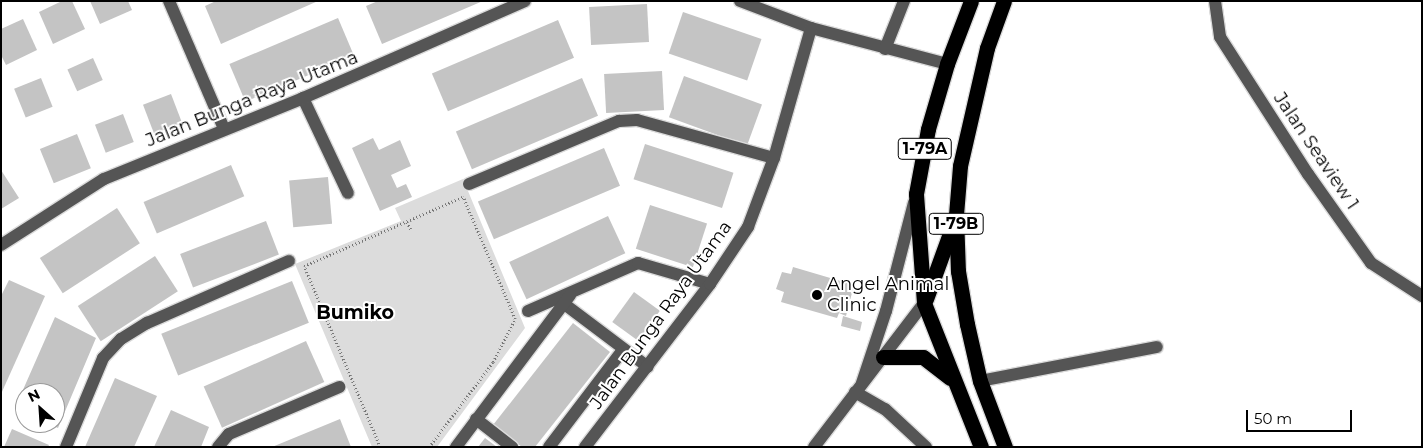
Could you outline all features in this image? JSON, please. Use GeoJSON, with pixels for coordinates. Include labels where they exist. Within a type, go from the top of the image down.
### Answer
{"type":"FeatureCollection","features":[{"type":"Feature","properties":{"kind":"highway","name":"1-79A"},"geometry":{"type":"LineString","coordinates":[[971,1],[947,64],[928,129],[916,194],[924,303],[981,447]]}},
{"type":"Feature","properties":{"kind":"highway","name":"1-79B"},"geometry":{"type":"LineString","coordinates":[[1004,1],[987,48],[960,166],[956,216],[958,271],[980,382],[1004,447]]}},
{"type":"Feature","properties":{"kind":"highway"},"geometry":{"type":"LineString","coordinates":[[924,303],[956,216]]}},
{"type":"Feature","properties":{"kind":"highway"},"geometry":{"type":"LineString","coordinates":[[884,357],[923,357],[937,364],[953,380]]}},
{"type":"Feature","properties":{"kind":"street"},"geometry":{"type":"LineString","coordinates":[[169,1],[224,129]]}},
{"type":"Feature","properties":{"kind":"street","name":"Jalan Bunga Raya Utama"},"geometry":{"type":"LineString","coordinates":[[1,245],[104,179],[303,98],[525,1]]}},
{"type":"Feature","properties":{"kind":"street"},"geometry":{"type":"LineString","coordinates":[[740,1],[811,28],[947,64]]}},
{"type":"Feature","properties":{"kind":"street"},"geometry":{"type":"LineString","coordinates":[[885,49],[904,1]]}},
{"type":"Feature","properties":{"kind":"street","name":"Jalan Seaview 1"},"geometry":{"type":"LineString","coordinates":[[1215,1],[1220,37],[1308,174],[1371,263],[1422,296]]}},
{"type":"Feature","properties":{"kind":"street","name":"Jalan Bunga Raya Utama"},"geometry":{"type":"LineString","coordinates":[[585,447],[710,284],[748,227],[774,158],[811,28]]}},
{"type":"Feature","properties":{"kind":"street"},"geometry":{"type":"LineString","coordinates":[[303,98],[348,192]]}},
{"type":"Feature","properties":{"kind":"street"},"geometry":{"type":"LineString","coordinates":[[469,184],[619,122],[637,120],[774,158]]}},
{"type":"Feature","properties":{"kind":"street"},"geometry":{"type":"LineString","coordinates":[[859,387],[886,311],[916,194]]}},
{"type":"Feature","properties":{"kind":"street"},"geometry":{"type":"LineString","coordinates":[[66,447],[103,358],[121,339],[147,323],[288,261]]}},
{"type":"Feature","properties":{"kind":"street"},"geometry":{"type":"LineString","coordinates":[[528,311],[638,264],[710,284]]}},
{"type":"Feature","properties":{"kind":"street"},"geometry":{"type":"LineString","coordinates":[[456,447],[572,292]]}},
{"type":"Feature","properties":{"kind":"street"},"geometry":{"type":"LineString","coordinates":[[563,303],[648,367]]}},
{"type":"Feature","properties":{"kind":"street"},"geometry":{"type":"LineString","coordinates":[[814,447],[924,303]]}},
{"type":"Feature","properties":{"kind":"street"},"geometry":{"type":"LineString","coordinates":[[980,382],[1157,347]]}},
{"type":"Feature","properties":{"kind":"street"},"geometry":{"type":"LineString","coordinates":[[548,447],[623,350]]}},
{"type":"Feature","properties":{"kind":"street"},"geometry":{"type":"LineString","coordinates":[[218,447],[230,434],[339,386]]}},
{"type":"Feature","properties":{"kind":"street"},"geometry":{"type":"LineString","coordinates":[[859,387],[926,447]]}},
{"type":"Feature","properties":{"kind":"street"},"geometry":{"type":"LineString","coordinates":[[476,420],[512,447]]}},
{"type":"Feature","properties":{"kind":"path"},"geometry":{"type":"LineString","coordinates":[[380,447],[304,266],[463,197],[515,319],[493,362],[428,447]]}},
{"type":"Feature","properties":{"kind":"path"},"geometry":{"type":"LineString","coordinates":[[407,222],[412,231]]}},
{"type":"Feature","properties":{"kind":"shaded area"},"geometry":{"type":"Polygon","coordinates":[[[463,179],[525,328],[437,447],[372,447],[295,264],[401,221],[395,208],[463,179]]]}},
{"type":"Feature","properties":{"kind":"building"},"geometry":{"type":"Polygon","coordinates":[[[62,1],[72,1],[85,29],[53,44],[39,12],[62,1]]]}},
{"type":"Feature","properties":{"kind":"building"},"geometry":{"type":"Polygon","coordinates":[[[90,1],[128,1],[132,10],[100,24],[90,1]]]}},
{"type":"Feature","properties":{"kind":"building"},"geometry":{"type":"Polygon","coordinates":[[[216,1],[318,1],[221,44],[205,6],[216,1]]]}},
{"type":"Feature","properties":{"kind":"building"},"geometry":{"type":"Polygon","coordinates":[[[378,1],[483,1],[382,44],[366,6],[378,1]]]}},
{"type":"Feature","properties":{"kind":"building"},"geometry":{"type":"Polygon","coordinates":[[[647,4],[649,42],[591,45],[589,7],[647,4]]]}},
{"type":"Feature","properties":{"kind":"building"},"geometry":{"type":"Polygon","coordinates":[[[683,12],[761,39],[747,81],[669,54],[683,12]]]}},
{"type":"Feature","properties":{"kind":"building"},"geometry":{"type":"Polygon","coordinates":[[[338,18],[354,56],[245,102],[229,64],[338,18]]]}},
{"type":"Feature","properties":{"kind":"building"},"geometry":{"type":"Polygon","coordinates":[[[23,19],[37,50],[6,65],[1,55],[1,29],[23,19]]]}},
{"type":"Feature","properties":{"kind":"building"},"geometry":{"type":"Polygon","coordinates":[[[558,20],[574,58],[448,111],[432,74],[558,20]]]}},
{"type":"Feature","properties":{"kind":"building"},"geometry":{"type":"Polygon","coordinates":[[[93,58],[103,80],[77,91],[67,69],[93,58]]]}},
{"type":"Feature","properties":{"kind":"building"},"geometry":{"type":"Polygon","coordinates":[[[662,71],[664,110],[606,113],[604,74],[662,71]]]}},
{"type":"Feature","properties":{"kind":"building"},"geometry":{"type":"Polygon","coordinates":[[[684,76],[762,104],[747,146],[669,117],[684,76]]]}},
{"type":"Feature","properties":{"kind":"building"},"geometry":{"type":"Polygon","coordinates":[[[41,78],[53,107],[26,118],[14,89],[41,78]]]}},
{"type":"Feature","properties":{"kind":"building"},"geometry":{"type":"Polygon","coordinates":[[[582,78],[598,116],[472,169],[456,132],[582,78]]]}},
{"type":"Feature","properties":{"kind":"building"},"geometry":{"type":"Polygon","coordinates":[[[171,94],[182,123],[154,134],[143,105],[171,94]]]}},
{"type":"Feature","properties":{"kind":"building"},"geometry":{"type":"Polygon","coordinates":[[[123,114],[134,142],[106,153],[95,125],[123,114]]]}},
{"type":"Feature","properties":{"kind":"building"},"geometry":{"type":"Polygon","coordinates":[[[77,134],[91,168],[54,183],[40,149],[77,134]]]}},
{"type":"Feature","properties":{"kind":"building"},"geometry":{"type":"Polygon","coordinates":[[[373,138],[379,150],[400,140],[411,166],[391,175],[397,188],[406,184],[412,197],[380,211],[352,148],[373,138]]]}},
{"type":"Feature","properties":{"kind":"building"},"geometry":{"type":"Polygon","coordinates":[[[645,144],[733,173],[722,208],[634,179],[645,144]]]}},
{"type":"Feature","properties":{"kind":"building"},"geometry":{"type":"Polygon","coordinates":[[[604,148],[620,186],[494,239],[478,202],[604,148]]]}},
{"type":"Feature","properties":{"kind":"building"},"geometry":{"type":"Polygon","coordinates":[[[231,165],[244,196],[157,233],[144,202],[231,165]]]}},
{"type":"Feature","properties":{"kind":"building"},"geometry":{"type":"Polygon","coordinates":[[[1,170],[19,198],[1,209],[1,170]]]}},
{"type":"Feature","properties":{"kind":"building"},"geometry":{"type":"Polygon","coordinates":[[[328,177],[332,224],[293,227],[289,180],[328,177]]]}},
{"type":"Feature","properties":{"kind":"building"},"geometry":{"type":"Polygon","coordinates":[[[650,205],[707,224],[693,267],[636,249],[650,205]]]}},
{"type":"Feature","properties":{"kind":"building"},"geometry":{"type":"Polygon","coordinates":[[[117,208],[140,243],[63,293],[40,258],[117,208]]]}},
{"type":"Feature","properties":{"kind":"building"},"geometry":{"type":"Polygon","coordinates":[[[608,216],[625,253],[527,299],[509,262],[608,216]]]}},
{"type":"Feature","properties":{"kind":"building"},"geometry":{"type":"Polygon","coordinates":[[[266,221],[279,255],[193,288],[180,254],[266,221]]]}},
{"type":"Feature","properties":{"kind":"building"},"geometry":{"type":"Polygon","coordinates":[[[155,256],[178,291],[101,341],[78,306],[155,256]]]}},
{"type":"Feature","properties":{"kind":"building","name":"Angel Animal Clinic"},"geometry":{"type":"Polygon","coordinates":[[[793,267],[854,285],[846,316],[839,313],[837,318],[781,302],[784,292],[776,289],[782,272],[791,274],[793,267]]]}},
{"type":"Feature","properties":{"kind":"building"},"geometry":{"type":"Polygon","coordinates":[[[9,280],[45,296],[1,394],[1,296],[9,280]]]}},
{"type":"Feature","properties":{"kind":"building"},"geometry":{"type":"Polygon","coordinates":[[[292,281],[309,323],[178,376],[161,334],[292,281]]]}},
{"type":"Feature","properties":{"kind":"building"},"geometry":{"type":"Polygon","coordinates":[[[634,292],[660,311],[638,341],[612,322],[634,292]]]}},
{"type":"Feature","properties":{"kind":"building"},"geometry":{"type":"Polygon","coordinates":[[[843,316],[862,322],[860,331],[841,326],[843,316]]]}},
{"type":"Feature","properties":{"kind":"building"},"geometry":{"type":"Polygon","coordinates":[[[55,317],[96,338],[65,411],[65,383],[26,383],[55,317]]]}},
{"type":"Feature","properties":{"kind":"building"},"geometry":{"type":"Polygon","coordinates":[[[573,323],[610,352],[535,447],[522,447],[493,425],[573,323]]]}},
{"type":"Feature","properties":{"kind":"building"},"geometry":{"type":"Polygon","coordinates":[[[306,341],[324,382],[222,428],[204,387],[306,341]]]}},
{"type":"Feature","properties":{"kind":"building"},"geometry":{"type":"Polygon","coordinates":[[[115,378],[157,396],[134,447],[85,447],[115,378]]]}},
{"type":"Feature","properties":{"kind":"building"},"geometry":{"type":"Polygon","coordinates":[[[171,410],[209,427],[201,447],[154,447],[171,410]]]}},
{"type":"Feature","properties":{"kind":"building"},"geometry":{"type":"Polygon","coordinates":[[[340,419],[351,447],[272,447],[340,419]]]}},
{"type":"Feature","properties":{"kind":"building"},"geometry":{"type":"Polygon","coordinates":[[[12,429],[15,430],[15,433],[21,433],[49,445],[48,447],[4,447],[12,429]]]}},
{"type":"Feature","properties":{"kind":"building"},"geometry":{"type":"Polygon","coordinates":[[[485,438],[497,447],[478,447],[485,438]]]}},
{"type":"Feature","properties":{"kind":"place","name":"Angel Animal Clinic"},"geometry":{"type":"Point","coordinates":[817,295]}},
{"type":"Feature","properties":{"kind":"district","name":"Bumiko"},"geometry":{"type":"Point","coordinates":[355,313]}}]}
